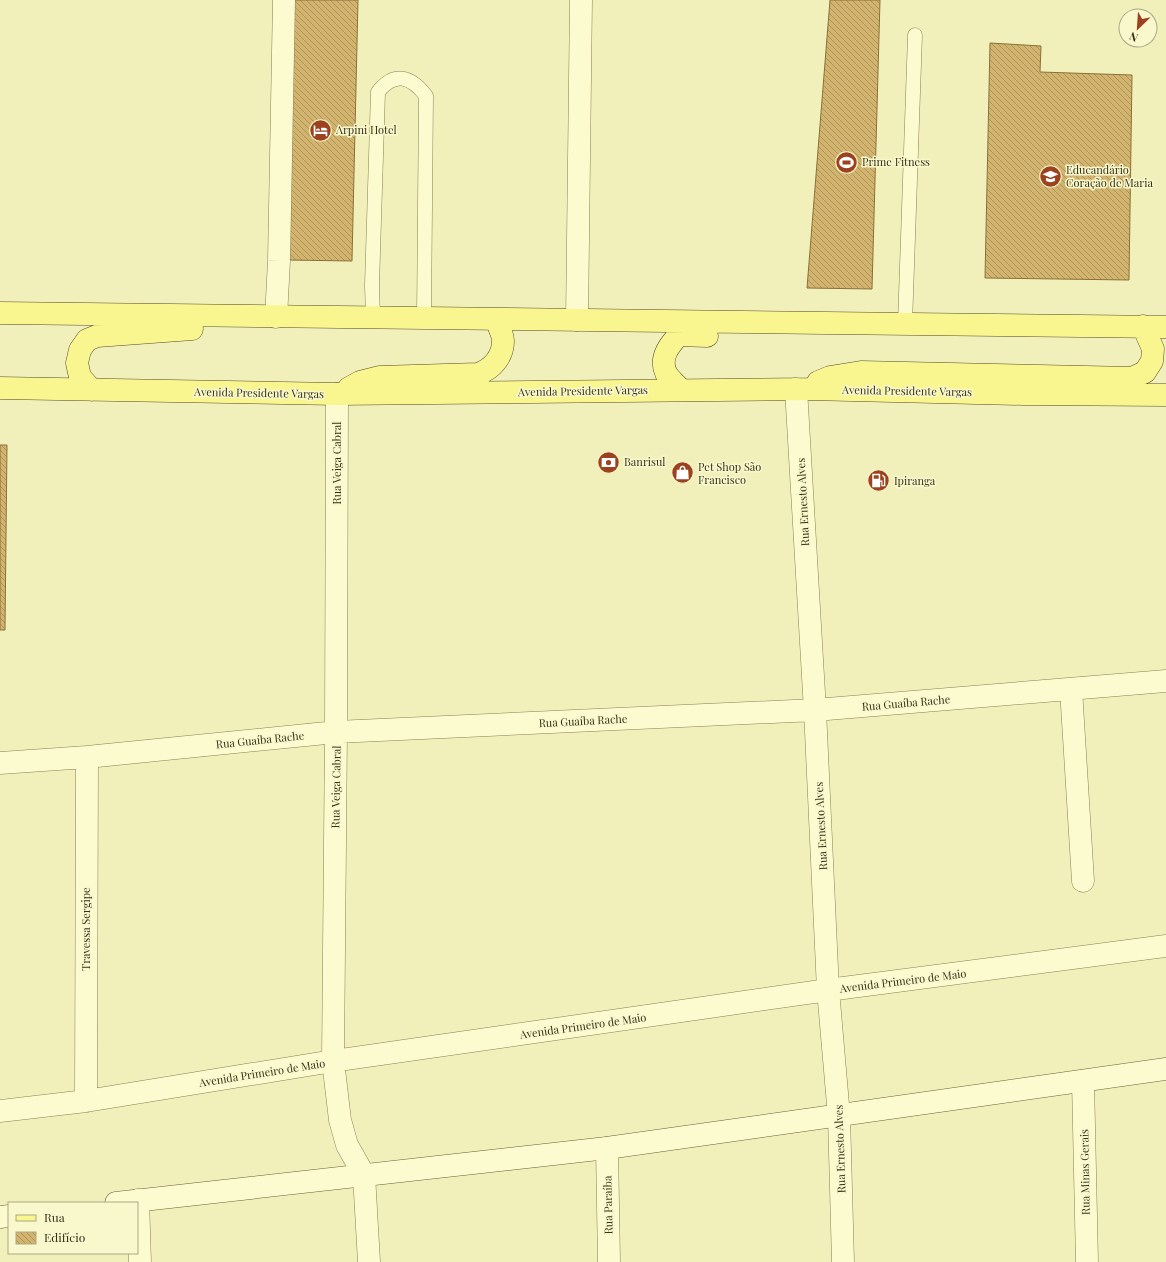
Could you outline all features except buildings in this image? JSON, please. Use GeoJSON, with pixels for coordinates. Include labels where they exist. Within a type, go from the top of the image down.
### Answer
{"type":"FeatureCollection","features":[{"type":"Feature","properties":{"kind":"main road"},"geometry":{"type":"LineString","coordinates":[[0,313],[1166,327]]}},
{"type":"Feature","properties":{"kind":"main road"},"geometry":{"type":"LineString","coordinates":[[92,390],[80,377],[77,363],[80,350],[87,340],[97,336],[229,326],[276,317]]}},
{"type":"Feature","properties":{"kind":"main road"},"geometry":{"type":"LineString","coordinates":[[337,394],[360,382],[380,377],[478,374],[488,371],[496,362],[501,351],[503,340],[496,319]]}},
{"type":"Feature","properties":{"kind":"main road"},"geometry":{"type":"LineString","coordinates":[[681,390],[666,373],[664,360],[670,345],[679,336],[749,336],[771,333],[802,323]]}},
{"type":"Feature","properties":{"kind":"main road"},"geometry":{"type":"LineString","coordinates":[[796,389],[830,378],[861,372],[1132,378],[1145,372],[1152,360],[1153,349],[1143,326]]}},
{"type":"Feature","properties":{"kind":"main road","name":"Avenida Presidente Vargas"},"geometry":{"type":"LineString","coordinates":[[0,388],[337,394],[796,389],[1023,394],[1166,395]]}},
{"type":"Feature","properties":{"kind":"street"},"geometry":{"type":"LineString","coordinates":[[276,317],[279,261],[284,0]]}},
{"type":"Feature","properties":{"kind":"street"},"geometry":{"type":"LineString","coordinates":[[577,320],[581,0]]}},
{"type":"Feature","properties":{"kind":"street","name":"Rua Ernesto Alves"},"geometry":{"type":"LineString","coordinates":[[796,389],[815,710],[828,990],[839,1116],[843,1262]]}},
{"type":"Feature","properties":{"kind":"street","name":"Rua Veiga Cabral"},"geometry":{"type":"LineString","coordinates":[[337,394],[333,1061],[340,1120],[347,1145],[364,1175]]}},
{"type":"Feature","properties":{"kind":"street","name":"Rua Guaíba Rache"},"geometry":{"type":"LineString","coordinates":[[0,763],[87,757],[336,732],[815,710],[1166,681]]}},
{"type":"Feature","properties":{"kind":"street"},"geometry":{"type":"LineString","coordinates":[[1071,689],[1083,881]]}},
{"type":"Feature","properties":{"kind":"street","name":"Travessa Sergipe"},"geometry":{"type":"LineString","coordinates":[[86,1101],[87,757]]}},
{"type":"Feature","properties":{"kind":"street","name":"Avenida Primeiro de Maio"},"geometry":{"type":"LineString","coordinates":[[0,1111],[86,1101],[333,1061],[828,990],[1166,946]]}},
{"type":"Feature","properties":{"kind":"street"},"geometry":{"type":"LineString","coordinates":[[123,1202],[607,1148],[1166,1069]]}},
{"type":"Feature","properties":{"kind":"street","name":"Rua Minas Gerais"},"geometry":{"type":"LineString","coordinates":[[1083,1081],[1087,1262]]}},
{"type":"Feature","properties":{"kind":"street","name":"Rua Paraíba"},"geometry":{"type":"LineString","coordinates":[[607,1148],[609,1262]]}},
{"type":"Feature","properties":{"kind":"street"},"geometry":{"type":"LineString","coordinates":[[364,1175],[369,1262]]}},
{"type":"Feature","properties":{"kind":"street"},"geometry":{"type":"LineString","coordinates":[[138,1200],[140,1262]]}},
{"type":"Feature","properties":{"kind":"lane"},"geometry":{"type":"LineString","coordinates":[[905,324],[915,35]]}},
{"type":"Feature","properties":{"kind":"lane"},"geometry":{"type":"LineString","coordinates":[[373,318],[372,286],[378,92],[384,84],[394,78],[406,80],[418,86],[426,96],[424,318]]}},
{"type":"Feature","properties":{"kind":"place","name":"Arpini Hotel"},"geometry":{"type":"Point","coordinates":[320,130]}},
{"type":"Feature","properties":{"kind":"place","name":"Prime Fitness"},"geometry":{"type":"Point","coordinates":[846,162]}},
{"type":"Feature","properties":{"kind":"place","name":"Educandário Coração de Maria"},"geometry":{"type":"Point","coordinates":[1050,176]}},
{"type":"Feature","properties":{"kind":"place","name":"Banrisul"},"geometry":{"type":"Point","coordinates":[608,462]}},
{"type":"Feature","properties":{"kind":"place","name":"Pet Shop São Francisco"},"geometry":{"type":"Point","coordinates":[683,473]}},
{"type":"Feature","properties":{"kind":"place","name":"Ipiranga"},"geometry":{"type":"Point","coordinates":[878,481]}}]}
